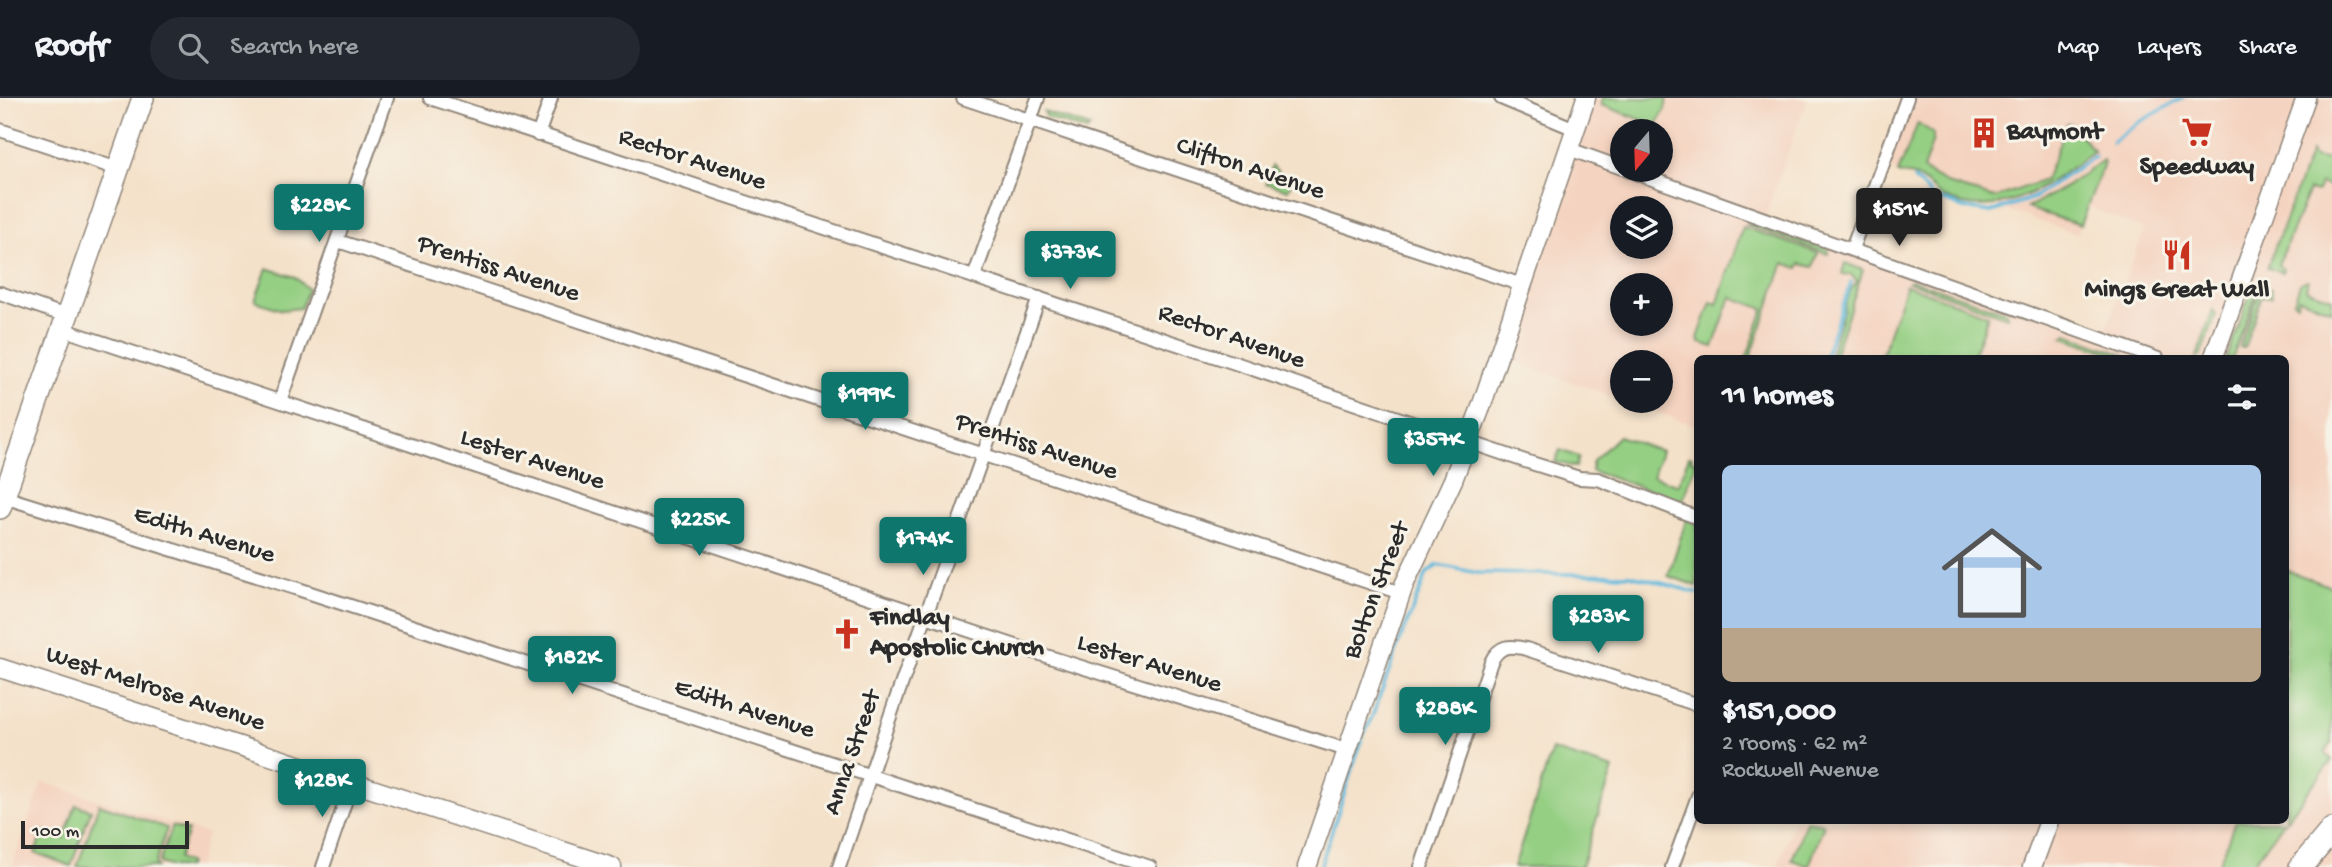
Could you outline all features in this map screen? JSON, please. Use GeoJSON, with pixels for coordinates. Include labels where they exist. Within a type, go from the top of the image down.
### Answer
{"type":"FeatureCollection","features":[{"type":"Feature","properties":{"kind":"highway"},"geometry":{"type":"LineString","coordinates":[[2301,867],[2332,830]]}},
{"type":"Feature","properties":{"kind":"main road"},"geometry":{"type":"LineString","coordinates":[[2,502],[8,459],[64,323],[143,98]]}},
{"type":"Feature","properties":{"kind":"street"},"geometry":{"type":"LineString","coordinates":[[280,401],[387,98]]}},
{"type":"Feature","properties":{"kind":"street","name":"Rector Avenue"},"geometry":{"type":"LineString","coordinates":[[430,98],[1468,442],[1579,478],[1598,479],[1694,515]]}},
{"type":"Feature","properties":{"kind":"street"},"geometry":{"type":"LineString","coordinates":[[538,135],[551,98]]}},
{"type":"Feature","properties":{"kind":"street","name":"Clifton Avenue"},"geometry":{"type":"LineString","coordinates":[[963,98],[1522,285]]}},
{"type":"Feature","properties":{"kind":"street"},"geometry":{"type":"LineString","coordinates":[[974,277],[1038,98]]}},
{"type":"Feature","properties":{"kind":"street"},"geometry":{"type":"LineString","coordinates":[[1501,98],[1576,129]]}},
{"type":"Feature","properties":{"kind":"street","name":"Bolton Street"},"geometry":{"type":"LineString","coordinates":[[1307,867],[1401,593],[1468,442],[1586,98]]}},
{"type":"Feature","properties":{"kind":"street"},"geometry":{"type":"LineString","coordinates":[[1852,249],[1907,98]]}},
{"type":"Feature","properties":{"kind":"street"},"geometry":{"type":"LineString","coordinates":[[2214,355],[2306,98]]}},
{"type":"Feature","properties":{"kind":"street"},"geometry":{"type":"LineString","coordinates":[[0,130],[118,169]]}},
{"type":"Feature","properties":{"kind":"street"},"geometry":{"type":"LineString","coordinates":[[1569,149],[1610,164]]}},
{"type":"Feature","properties":{"kind":"street"},"geometry":{"type":"LineString","coordinates":[[1661,182],[2147,355]]}},
{"type":"Feature","properties":{"kind":"street","name":"Prentiss Avenue"},"geometry":{"type":"LineString","coordinates":[[338,241],[1401,593]]}},
{"type":"Feature","properties":{"kind":"street","name":"Lester Avenue"},"geometry":{"type":"LineString","coordinates":[[0,293],[64,323],[280,401],[926,617],[1347,750]]}},
{"type":"Feature","properties":{"kind":"street","name":"Anna Street"},"geometry":{"type":"LineString","coordinates":[[839,867],[1039,298]]}},
{"type":"Feature","properties":{"kind":"street","name":"Edith Avenue"},"geometry":{"type":"LineString","coordinates":[[2,502],[308,592],[1150,867]]}},
{"type":"Feature","properties":{"kind":"street"},"geometry":{"type":"LineString","coordinates":[[1421,867],[1492,662],[1501,649],[1510,646],[1526,649],[1694,704]]}},
{"type":"Feature","properties":{"kind":"street","name":"West Melrose Avenue"},"geometry":{"type":"LineString","coordinates":[[0,668],[612,867]]}},
{"type":"Feature","properties":{"kind":"street"},"geometry":{"type":"LineString","coordinates":[[323,867],[352,782]]}},
{"type":"Feature","properties":{"kind":"street"},"geometry":{"type":"LineString","coordinates":[[1672,867],[1694,807]]}},
{"type":"Feature","properties":{"kind":"street"},"geometry":{"type":"LineString","coordinates":[[2032,867],[2048,824]]}},
{"type":"Feature","properties":{"kind":"shaded area"},"geometry":{"type":"Polygon","coordinates":[[[1586,98],[1808,98],[1766,219],[2103,338],[2144,230],[2088,206],[2077,234],[1882,167],[1907,98],[2332,98],[2332,867],[1777,867],[1793,824],[2289,824],[2289,355],[1694,355],[1694,425],[1660,413],[1673,413],[1673,350],[1610,350],[1610,396],[1498,356],[1586,98]]]}},
{"type":"Feature","properties":{"kind":"shaded area"},"geometry":{"type":"Polygon","coordinates":[[[42,782],[207,834],[198,867],[12,867],[42,782]]]}},
{"type":"Feature","properties":{"kind":"green space"},"geometry":{"type":"Polygon","coordinates":[[[1603,98],[1668,98],[1660,119],[1640,119],[1601,105],[1603,98]]]}},
{"type":"Feature","properties":{"kind":"green space"},"geometry":{"type":"Polygon","coordinates":[[[1044,112],[1090,127],[1087,131],[1047,118],[1044,112]]]}},
{"type":"Feature","properties":{"kind":"green space"},"geometry":{"type":"Polygon","coordinates":[[[1918,123],[1933,133],[1923,170],[1950,185],[1995,198],[2045,180],[2067,124],[2072,124],[2094,151],[2043,187],[2024,196],[1986,206],[1966,204],[1945,198],[1914,176],[1898,173],[1918,123]]]}},
{"type":"Feature","properties":{"kind":"green space"},"geometry":{"type":"Polygon","coordinates":[[[2311,152],[2314,157],[2332,163],[2332,188],[2320,183],[2317,192],[2309,190],[2278,265],[2283,269],[2282,272],[2267,268],[2311,152]]]}},
{"type":"Feature","properties":{"kind":"green space"},"geometry":{"type":"Polygon","coordinates":[[[2103,160],[2080,225],[2027,208],[2067,186],[2103,160]]]}},
{"type":"Feature","properties":{"kind":"green space"},"geometry":{"type":"Polygon","coordinates":[[[1272,166],[1293,179],[1288,190],[1266,183],[1272,166]]]}},
{"type":"Feature","properties":{"kind":"green space"},"geometry":{"type":"Polygon","coordinates":[[[1753,223],[1828,249],[1828,254],[1745,224],[1753,223]]]}},
{"type":"Feature","properties":{"kind":"green space"},"geometry":{"type":"Polygon","coordinates":[[[1743,227],[1818,253],[1813,267],[1800,264],[1798,268],[1784,263],[1751,355],[1747,355],[1764,309],[1731,297],[1713,347],[1700,343],[1698,338],[1711,302],[1717,304],[1743,227]]]}},
{"type":"Feature","properties":{"kind":"green space"},"geometry":{"type":"Polygon","coordinates":[[[1845,263],[1863,270],[1834,355],[1830,355],[1849,292],[1857,281],[1851,275],[1842,274],[1845,263]]]}},
{"type":"Feature","properties":{"kind":"green space"},"geometry":{"type":"Polygon","coordinates":[[[267,268],[295,277],[308,289],[301,308],[282,310],[255,301],[267,268]]]}},
{"type":"Feature","properties":{"kind":"green space"},"geometry":{"type":"Polygon","coordinates":[[[1912,280],[2006,312],[2007,317],[1909,282],[1912,280]]]}},
{"type":"Feature","properties":{"kind":"green space"},"geometry":{"type":"Polygon","coordinates":[[[2308,280],[2306,289],[2332,298],[2332,310],[2299,298],[2297,304],[2294,302],[2300,283],[2308,280]]]}},
{"type":"Feature","properties":{"kind":"green space"},"geometry":{"type":"Polygon","coordinates":[[[2254,284],[2260,284],[2233,355],[2227,355],[2254,284]]]}},
{"type":"Feature","properties":{"kind":"green space"},"geometry":{"type":"Polygon","coordinates":[[[2262,284],[2271,289],[2272,297],[2262,296],[2244,348],[2240,347],[2262,284]]]}},
{"type":"Feature","properties":{"kind":"green space"},"geometry":{"type":"Polygon","coordinates":[[[1906,285],[1988,315],[1973,355],[1881,355],[1906,285]]]}},
{"type":"Feature","properties":{"kind":"green space"},"geometry":{"type":"Polygon","coordinates":[[[2213,310],[2216,315],[2201,355],[2197,355],[2213,310]]]}},
{"type":"Feature","properties":{"kind":"green space"},"geometry":{"type":"Polygon","coordinates":[[[2067,334],[2125,355],[2116,355],[2063,337],[2067,334]]]}},
{"type":"Feature","properties":{"kind":"green space"},"geometry":{"type":"Polygon","coordinates":[[[1619,436],[1661,451],[1653,476],[1678,485],[1689,456],[1694,461],[1694,470],[1682,501],[1591,471],[1593,461],[1619,436]]]}},
{"type":"Feature","properties":{"kind":"green space"},"geometry":{"type":"Polygon","coordinates":[[[1560,450],[1579,457],[1576,467],[1555,462],[1560,450]]]}},
{"type":"Feature","properties":{"kind":"green space"},"geometry":{"type":"Polygon","coordinates":[[[1687,518],[1694,521],[1694,585],[1668,576],[1687,518]]]}},
{"type":"Feature","properties":{"kind":"green space"},"geometry":{"type":"Polygon","coordinates":[[[2289,571],[2332,587],[2332,743],[2325,752],[2332,760],[2289,816],[2289,571]]]}},
{"type":"Feature","properties":{"kind":"green space"},"geometry":{"type":"Polygon","coordinates":[[[1552,750],[1613,769],[1581,867],[1514,867],[1552,750]]]}},
{"type":"Feature","properties":{"kind":"green space"},"geometry":{"type":"Polygon","coordinates":[[[99,804],[167,828],[155,864],[157,867],[77,867],[99,804]]]}},
{"type":"Feature","properties":{"kind":"green space"},"geometry":{"type":"Polygon","coordinates":[[[76,805],[91,810],[71,866],[35,853],[43,831],[64,838],[76,805]]]}},
{"type":"Feature","properties":{"kind":"green space"},"geometry":{"type":"Polygon","coordinates":[[[1805,824],[1824,824],[1809,866],[1792,860],[1805,824]]]}},
{"type":"Feature","properties":{"kind":"green space"},"geometry":{"type":"Polygon","coordinates":[[[2234,824],[2283,824],[2250,867],[2218,867],[2234,824]]]}},
{"type":"Feature","properties":{"kind":"green space"},"geometry":{"type":"Polygon","coordinates":[[[172,826],[188,831],[178,859],[189,864],[188,867],[172,867],[159,863],[172,826]]]}},
{"type":"Feature","properties":{"kind":"waterway"},"geometry":{"type":"LineString","coordinates":[[2112,142],[2136,124],[2183,98]]}},
{"type":"Feature","properties":{"kind":"waterway"},"geometry":{"type":"LineString","coordinates":[[1914,179],[1933,197],[1964,208],[1991,212],[2033,198],[2095,156]]}},
{"type":"Feature","properties":{"kind":"waterway"},"geometry":{"type":"LineString","coordinates":[[1825,355],[1851,282]]}},
{"type":"Feature","properties":{"kind":"waterway"},"geometry":{"type":"LineString","coordinates":[[1320,867],[1364,733],[1427,573],[1438,565],[1478,573],[1631,575],[1694,592]]}},
{"type":"Feature","properties":{"kind":"place","name":"Speedway"},"geometry":{"type":"Point","coordinates":[2197,132]}},
{"type":"Feature","properties":{"kind":"place","name":"Baymont"},"geometry":{"type":"Point","coordinates":[1984,133]}},
{"type":"Feature","properties":{"kind":"place","name":"Mings Great Wall"},"geometry":{"type":"Point","coordinates":[2177,255]}},
{"type":"Feature","properties":{"kind":"place","name":"Findlay Apostolic Church"},"geometry":{"type":"Point","coordinates":[847,634]}}]}
